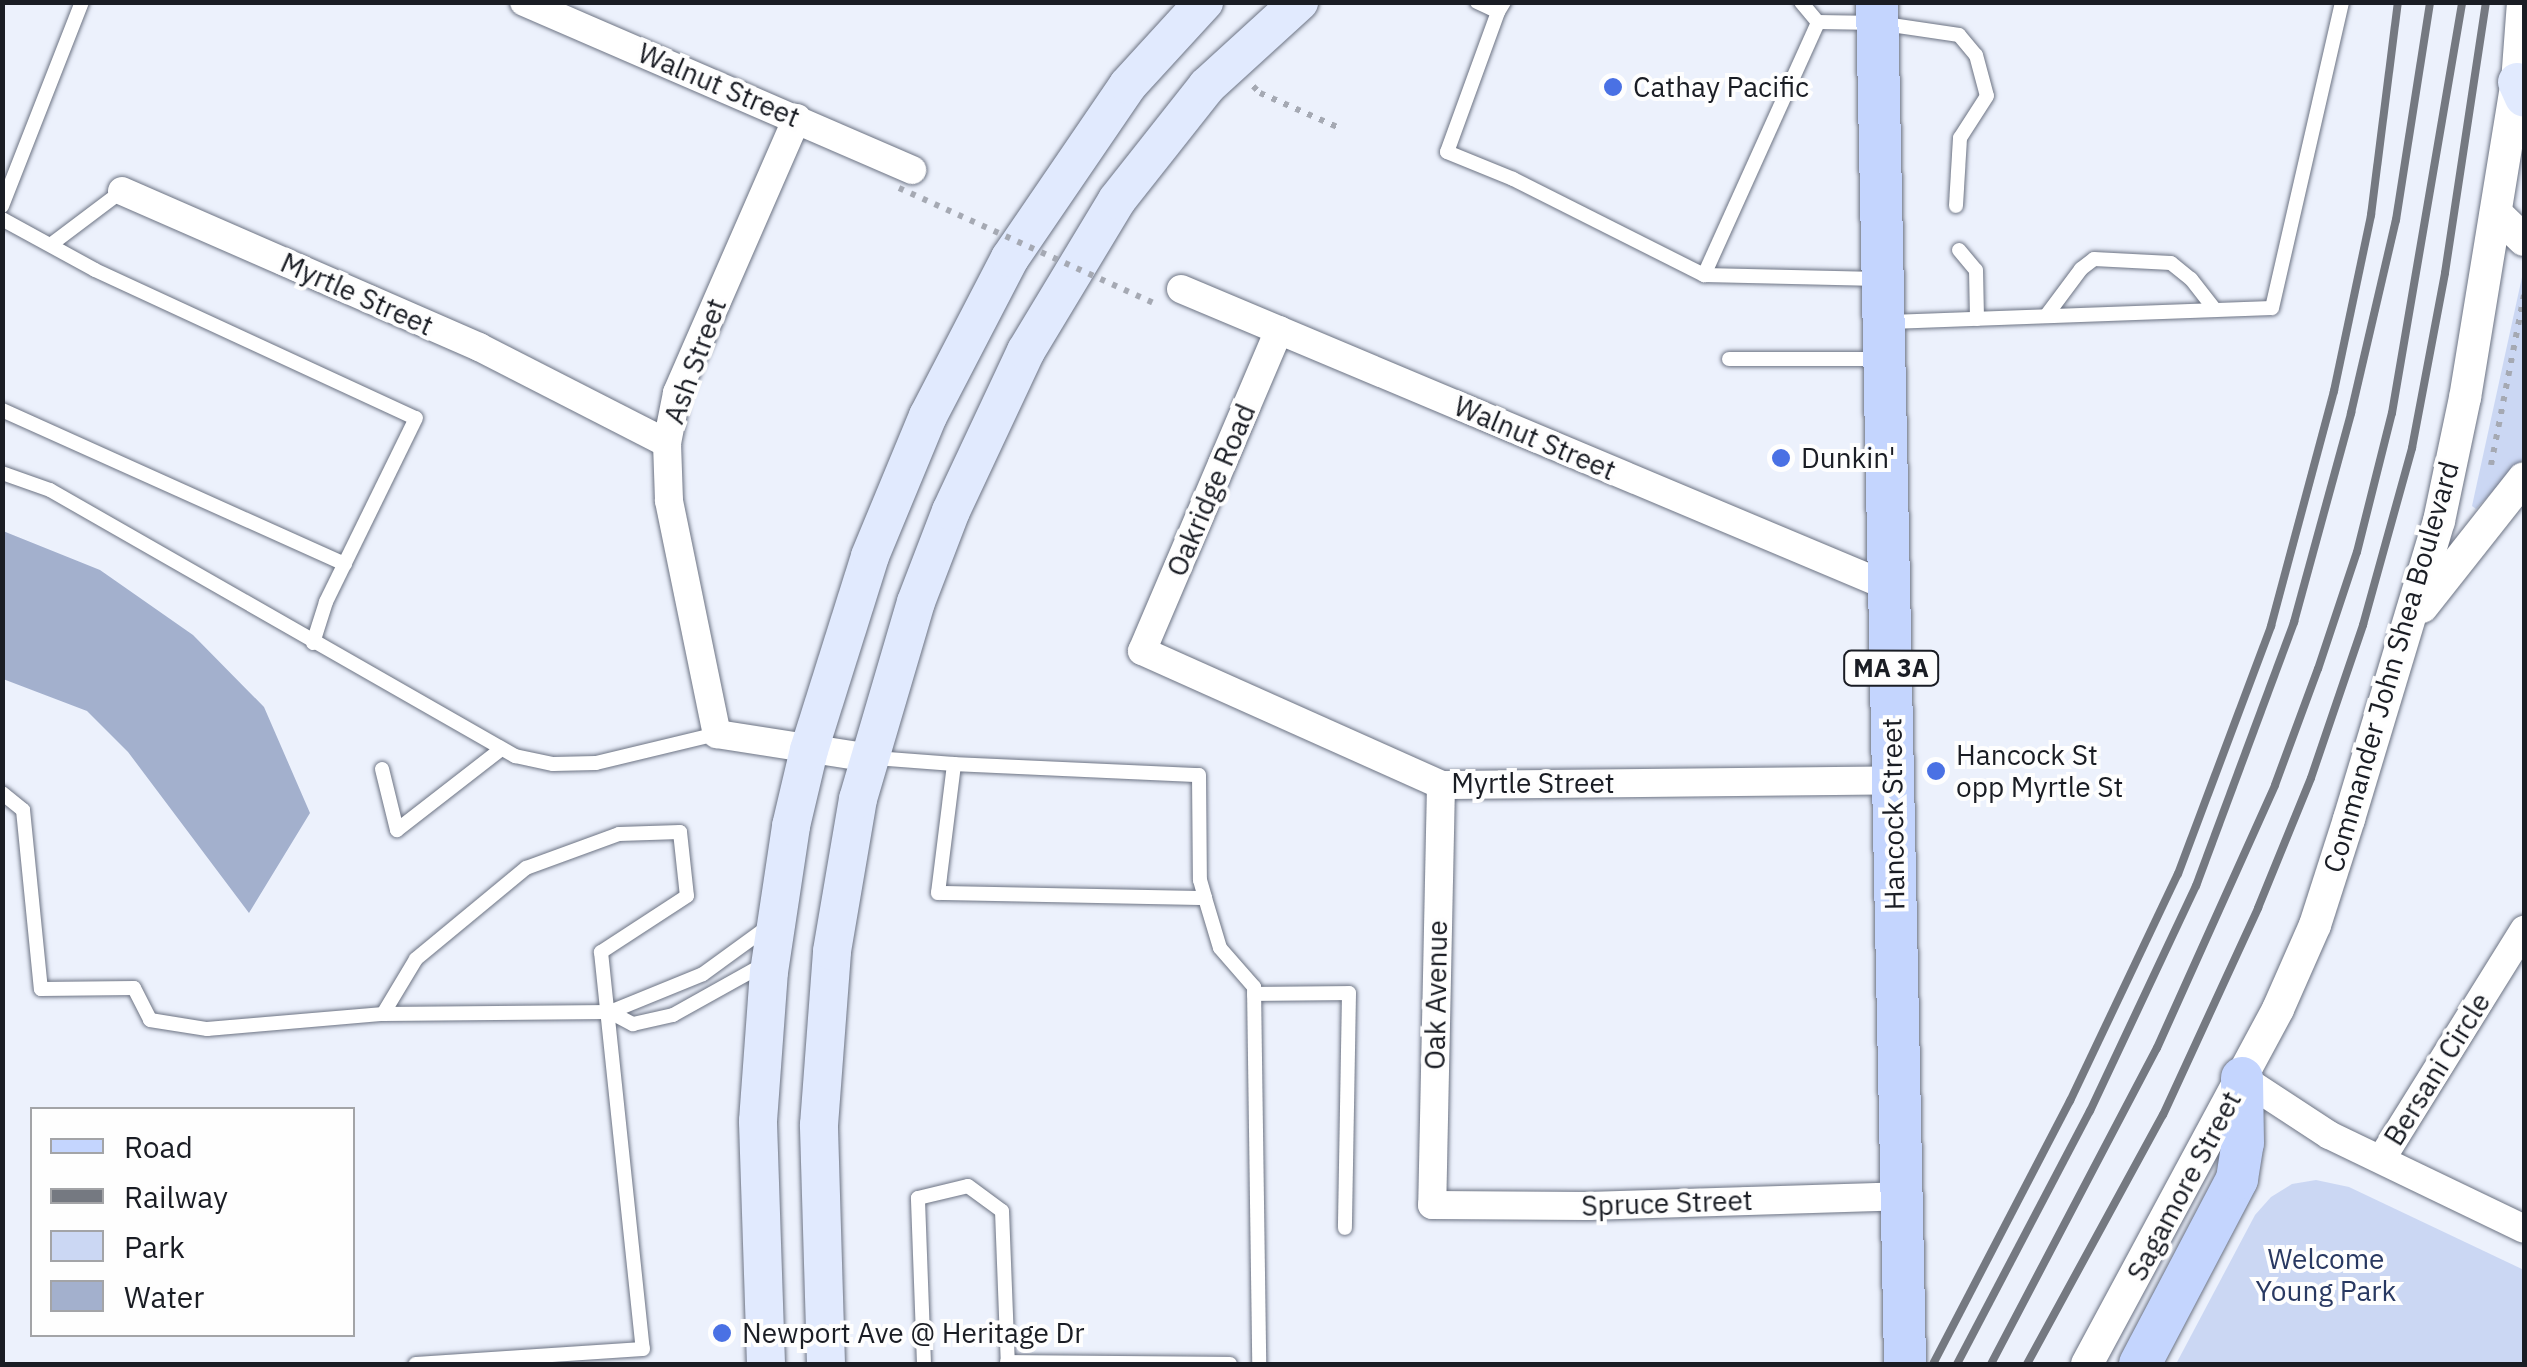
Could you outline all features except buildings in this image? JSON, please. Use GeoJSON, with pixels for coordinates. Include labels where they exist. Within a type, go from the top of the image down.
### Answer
{"type":"FeatureCollection","features":[{"type":"Feature","properties":{"kind":"main road"},"geometry":{"type":"LineString","coordinates":[[766,1364],[758,1092],[771,960],[809,750],[879,528],[958,354],[1010,258],[1078,154],[1154,52],[1204,2]]}},
{"type":"Feature","properties":{"kind":"main road"},"geometry":{"type":"LineString","coordinates":[[826,1364],[818,1187],[821,1060],[845,865],[904,638],[951,511],[1026,351],[1066,280],[1132,178],[1178,118],[1229,63],[1300,2]]}},
{"type":"Feature","properties":{"kind":"main road","name":"Hancock Street"},"geometry":{"type":"LineString","coordinates":[[1879,10],[1905,1364]]}},
{"type":"Feature","properties":{"kind":"main road"},"geometry":{"type":"LineString","coordinates":[[2140,1364],[2237,1179],[2243,1142],[2242,1078]]}},
{"type":"Feature","properties":{"kind":"street","name":"Walnut Street"},"geometry":{"type":"LineString","coordinates":[[524,2],[796,118],[906,179]]}},
{"type":"Feature","properties":{"kind":"street","name":"Commander John Shea Boulevard"},"geometry":{"type":"LineString","coordinates":[[2242,1078],[2315,925],[2439,521],[2521,90],[2523,2]]}},
{"type":"Feature","properties":{"kind":"street","name":"Ash Street"},"geometry":{"type":"LineString","coordinates":[[718,734],[669,500],[667,443],[677,394],[700,333],[796,118]]}},
{"type":"Feature","properties":{"kind":"street","name":"Myrtle Street"},"geometry":{"type":"LineString","coordinates":[[122,191],[478,347],[667,443]]}},
{"type":"Feature","properties":{"kind":"street"},"geometry":{"type":"LineString","coordinates":[[2496,213],[2524,240]]}},
{"type":"Feature","properties":{"kind":"street","name":"Walnut Street"},"geometry":{"type":"LineString","coordinates":[[1181,288],[1890,587]]}},
{"type":"Feature","properties":{"kind":"street","name":"Oakridge Road"},"geometry":{"type":"LineString","coordinates":[[1142,651],[1279,330]]}},
{"type":"Feature","properties":{"kind":"street"},"geometry":{"type":"LineString","coordinates":[[2408,627],[2497,507],[2524,478]]}},
{"type":"Feature","properties":{"kind":"street","name":"Myrtle Street"},"geometry":{"type":"LineString","coordinates":[[1142,651],[1441,784],[1892,780]]}},
{"type":"Feature","properties":{"kind":"street"},"geometry":{"type":"LineString","coordinates":[[718,734],[870,758]]}},
{"type":"Feature","properties":{"kind":"street","name":"Oak Avenue"},"geometry":{"type":"LineString","coordinates":[[1432,1205],[1441,784]]}},
{"type":"Feature","properties":{"kind":"street","name":"Bersani Circle"},"geometry":{"type":"LineString","coordinates":[[2382,1158],[2524,930]]}},
{"type":"Feature","properties":{"kind":"street","name":"Sagamore Street"},"geometry":{"type":"LineString","coordinates":[[2087,1364],[2242,1078],[2329,1135],[2524,1229]]}},
{"type":"Feature","properties":{"kind":"street","name":"Spruce Street"},"geometry":{"type":"LineString","coordinates":[[1432,1205],[1588,1206],[1901,1196]]}},
{"type":"Feature","properties":{"kind":"street"},"geometry":{"type":"LineString","coordinates":[[746,1364],[765,1306]]}},
{"type":"Feature","properties":{"kind":"lane"},"geometry":{"type":"LineString","coordinates":[[2,206],[82,2]]}},
{"type":"Feature","properties":{"kind":"lane"},"geometry":{"type":"LineString","coordinates":[[1477,2],[1501,7],[1447,152],[1513,179],[1704,275],[1883,279]]}},
{"type":"Feature","properties":{"kind":"lane"},"geometry":{"type":"LineString","coordinates":[[1801,2],[1818,22]]}},
{"type":"Feature","properties":{"kind":"lane"},"geometry":{"type":"LineString","coordinates":[[1729,359],[1884,340],[1977,318],[2272,308],[2342,2]]}},
{"type":"Feature","properties":{"kind":"lane"},"geometry":{"type":"LineString","coordinates":[[1818,22],[1879,10],[1959,34],[1976,55],[1987,96],[1960,138],[1956,206]]}},
{"type":"Feature","properties":{"kind":"lane"},"geometry":{"type":"LineString","coordinates":[[1704,275],[1818,22]]}},
{"type":"Feature","properties":{"kind":"lane","name":"Myrtle Street"},"geometry":{"type":"LineString","coordinates":[[53,243],[122,191]]}},
{"type":"Feature","properties":{"kind":"lane"},"geometry":{"type":"LineString","coordinates":[[2,219],[53,243],[94,270],[416,418],[344,564],[313,642]]}},
{"type":"Feature","properties":{"kind":"lane"},"geometry":{"type":"LineString","coordinates":[[1959,250],[1976,270],[1977,318]]}},
{"type":"Feature","properties":{"kind":"lane"},"geometry":{"type":"LineString","coordinates":[[2046,316],[2081,269],[2094,259],[2171,263],[2191,279],[2215,310]]}},
{"type":"Feature","properties":{"kind":"lane"},"geometry":{"type":"LineString","coordinates":[[2,410],[344,564]]}},
{"type":"Feature","properties":{"kind":"lane"},"geometry":{"type":"LineString","coordinates":[[2,473],[50,490],[500,750],[553,764],[596,762],[718,734]]}},
{"type":"Feature","properties":{"kind":"lane"},"geometry":{"type":"LineString","coordinates":[[382,769],[397,830],[500,750]]}},
{"type":"Feature","properties":{"kind":"lane"},"geometry":{"type":"LineString","coordinates":[[870,758],[1199,775],[1200,880],[1220,948],[1254,987],[1258,1364]]}},
{"type":"Feature","properties":{"kind":"lane"},"geometry":{"type":"LineString","coordinates":[[954,764],[938,893],[1205,898]]}},
{"type":"Feature","properties":{"kind":"lane"},"geometry":{"type":"LineString","coordinates":[[2,793],[22,810],[40,989],[134,988],[150,1020],[207,1030],[383,1014],[610,1012],[703,974],[777,920]]}},
{"type":"Feature","properties":{"kind":"lane"},"geometry":{"type":"LineString","coordinates":[[383,1014],[416,959],[526,868],[620,834],[680,832],[687,896],[602,952],[642,1348],[416,1364]]}},
{"type":"Feature","properties":{"kind":"lane"},"geometry":{"type":"LineString","coordinates":[[610,1012],[633,1024],[673,1016],[771,960]]}},
{"type":"Feature","properties":{"kind":"lane"},"geometry":{"type":"LineString","coordinates":[[1254,994],[1349,993],[1346,1228]]}},
{"type":"Feature","properties":{"kind":"lane"},"geometry":{"type":"LineString","coordinates":[[924,1364],[918,1198],[968,1186],[1002,1211],[1008,1363],[1230,1364]]}},
{"type":"Feature","properties":{"kind":"path"},"geometry":{"type":"LineString","coordinates":[[1260,94],[1342,130]]}},
{"type":"Feature","properties":{"kind":"path"},"geometry":{"type":"LineString","coordinates":[[906,179],[1154,303]]}},
{"type":"Feature","properties":{"kind":"path"},"geometry":{"type":"LineString","coordinates":[[2488,478],[2524,295]]}},
{"type":"Feature","properties":{"kind":"green space"},"geometry":{"type":"Polygon","coordinates":[[[2524,268],[2524,458],[2476,509],[2472,506],[2524,268]]]}},
{"type":"Feature","properties":{"kind":"green space","name":"Welcome Young Park"},"geometry":{"type":"Polygon","coordinates":[[[2316,1180],[2349,1187],[2524,1270],[2524,1364],[2176,1364],[2255,1215],[2271,1197],[2292,1184],[2316,1180]]]}},
{"type":"Feature","properties":{"kind":"water"},"geometry":{"type":"Polygon","coordinates":[[[3,531],[100,570],[193,635],[264,707],[310,813],[249,913],[128,752],[87,711],[3,679],[3,531]]]}},
{"type":"Feature","properties":{"kind":"railway"},"geometry":{"type":"LineString","coordinates":[[1933,1364],[2070,1101],[2178,874],[2271,626],[2334,391],[2371,215],[2398,2]]}},
{"type":"Feature","properties":{"kind":"railway"},"geometry":{"type":"LineString","coordinates":[[1957,1364],[2090,1111],[2196,886],[2294,622],[2351,413],[2396,220],[2430,2]]}},
{"type":"Feature","properties":{"kind":"railway"},"geometry":{"type":"LineString","coordinates":[[1991,1364],[2157,1048],[2275,785],[2318,669],[2357,552],[2392,413],[2462,2]]}},
{"type":"Feature","properties":{"kind":"railway"},"geometry":{"type":"LineString","coordinates":[[2027,1364],[2163,1115],[2258,908],[2311,778],[2363,625],[2412,448],[2445,273],[2486,2]]}},
{"type":"Feature","properties":{"kind":"place","name":"Cathay Pacific"},"geometry":{"type":"Point","coordinates":[1613,87]}},
{"type":"Feature","properties":{"kind":"place","name":"Dunkin'"},"geometry":{"type":"Point","coordinates":[1781,458]}},
{"type":"Feature","properties":{"kind":"place","name":"Hancock St opp Myrtle St"},"geometry":{"type":"Point","coordinates":[1936,771]}},
{"type":"Feature","properties":{"kind":"place","name":"Newport Ave @ Heritage Dr"},"geometry":{"type":"Point","coordinates":[722,1333]}}]}
